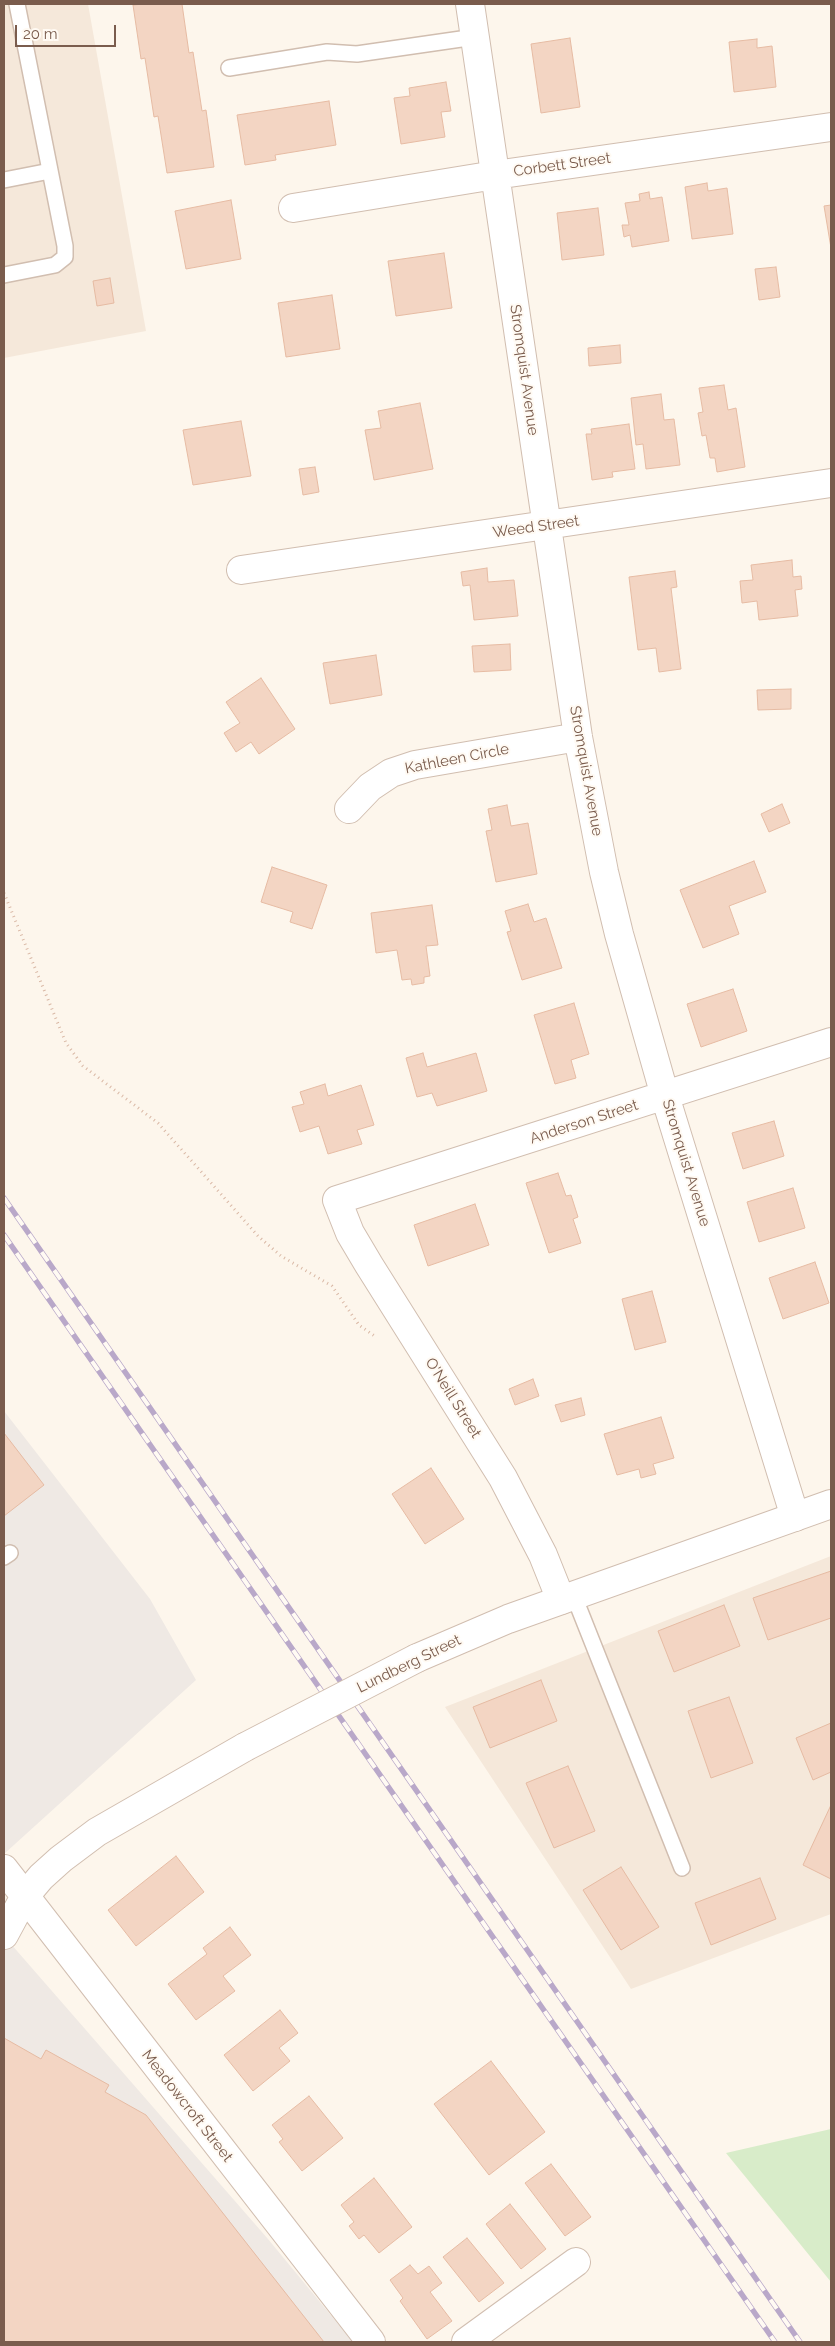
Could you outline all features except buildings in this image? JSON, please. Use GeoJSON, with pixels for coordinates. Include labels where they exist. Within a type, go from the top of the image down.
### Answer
{"type":"FeatureCollection","features":[{"type":"Feature","properties":{"kind":"street","name":"Stromquist Avenue"},"geometry":{"type":"LineString","coordinates":[[470,4],[578,737],[616,925],[665,1096],[795,1516]]}},
{"type":"Feature","properties":{"kind":"street","name":"Corbett Street"},"geometry":{"type":"LineString","coordinates":[[293,208],[495,175],[831,126]]}},
{"type":"Feature","properties":{"kind":"street","name":"Weed Street"},"geometry":{"type":"LineString","coordinates":[[241,570],[831,483]]}},
{"type":"Feature","properties":{"kind":"street","name":"Kathleen Circle"},"geometry":{"type":"LineString","coordinates":[[350,809],[370,787],[391,773],[415,765],[578,737]]}},
{"type":"Feature","properties":{"kind":"street","name":"Anderson Street"},"geometry":{"type":"LineString","coordinates":[[336,1200],[831,1042]]}},
{"type":"Feature","properties":{"kind":"street","name":"O'Neill Street"},"geometry":{"type":"LineString","coordinates":[[336,1200],[350,1233],[423,1349],[525,1518],[568,1598]]}},
{"type":"Feature","properties":{"kind":"street","name":"Lundberg Street"},"geometry":{"type":"LineString","coordinates":[[4,1935],[25,1896],[41,1877],[61,1859],[97,1832],[246,1747],[417,1658],[475,1632],[831,1504]]}},
{"type":"Feature","properties":{"kind":"street","name":"Meadowcroft Street"},"geometry":{"type":"LineString","coordinates":[[4,1869],[371,2342]]}},
{"type":"Feature","properties":{"kind":"street"},"geometry":{"type":"LineString","coordinates":[[466,2342],[576,2262]]}},
{"type":"Feature","properties":{"kind":"lane"},"geometry":{"type":"LineString","coordinates":[[4,275],[54,265],[65,257],[17,4]]}},
{"type":"Feature","properties":{"kind":"lane"},"geometry":{"type":"LineString","coordinates":[[229,68],[326,52],[357,54],[475,37]]}},
{"type":"Feature","properties":{"kind":"lane"},"geometry":{"type":"LineString","coordinates":[[4,180],[50,171]]}},
{"type":"Feature","properties":{"kind":"lane"},"geometry":{"type":"LineString","coordinates":[[568,1598],[682,1868]]}},
{"type":"Feature","properties":{"kind":"path"},"geometry":{"type":"LineString","coordinates":[[4,893],[66,1043],[83,1066],[158,1123],[258,1236],[281,1256],[319,1276],[332,1286],[359,1325],[375,1337],[423,1349]]}},
{"type":"Feature","properties":{"kind":"shaded area"},"geometry":{"type":"Polygon","coordinates":[[[4,4],[88,4],[146,331],[4,358],[4,4]]]}},
{"type":"Feature","properties":{"kind":"shaded area"},"geometry":{"type":"Polygon","coordinates":[[[4,1411],[150,1599],[196,1680],[4,1854],[4,1411]]]}},
{"type":"Feature","properties":{"kind":"shaded area"},"geometry":{"type":"Polygon","coordinates":[[[831,1556],[831,1914],[631,1989],[445,1707],[831,1556]]]}},
{"type":"Feature","properties":{"kind":"shaded area"},"geometry":{"type":"Polygon","coordinates":[[[4,1936],[268,2239],[353,2342],[4,2342],[4,1936]]]}},
{"type":"Feature","properties":{"kind":"green space"},"geometry":{"type":"Polygon","coordinates":[[[831,2129],[831,2282],[726,2153],[831,2129]]]}},
{"type":"Feature","properties":{"kind":"railway"},"geometry":{"type":"LineString","coordinates":[[4,1198],[800,2342]]}},
{"type":"Feature","properties":{"kind":"railway"},"geometry":{"type":"LineString","coordinates":[[4,1235],[775,2342]]}}]}
